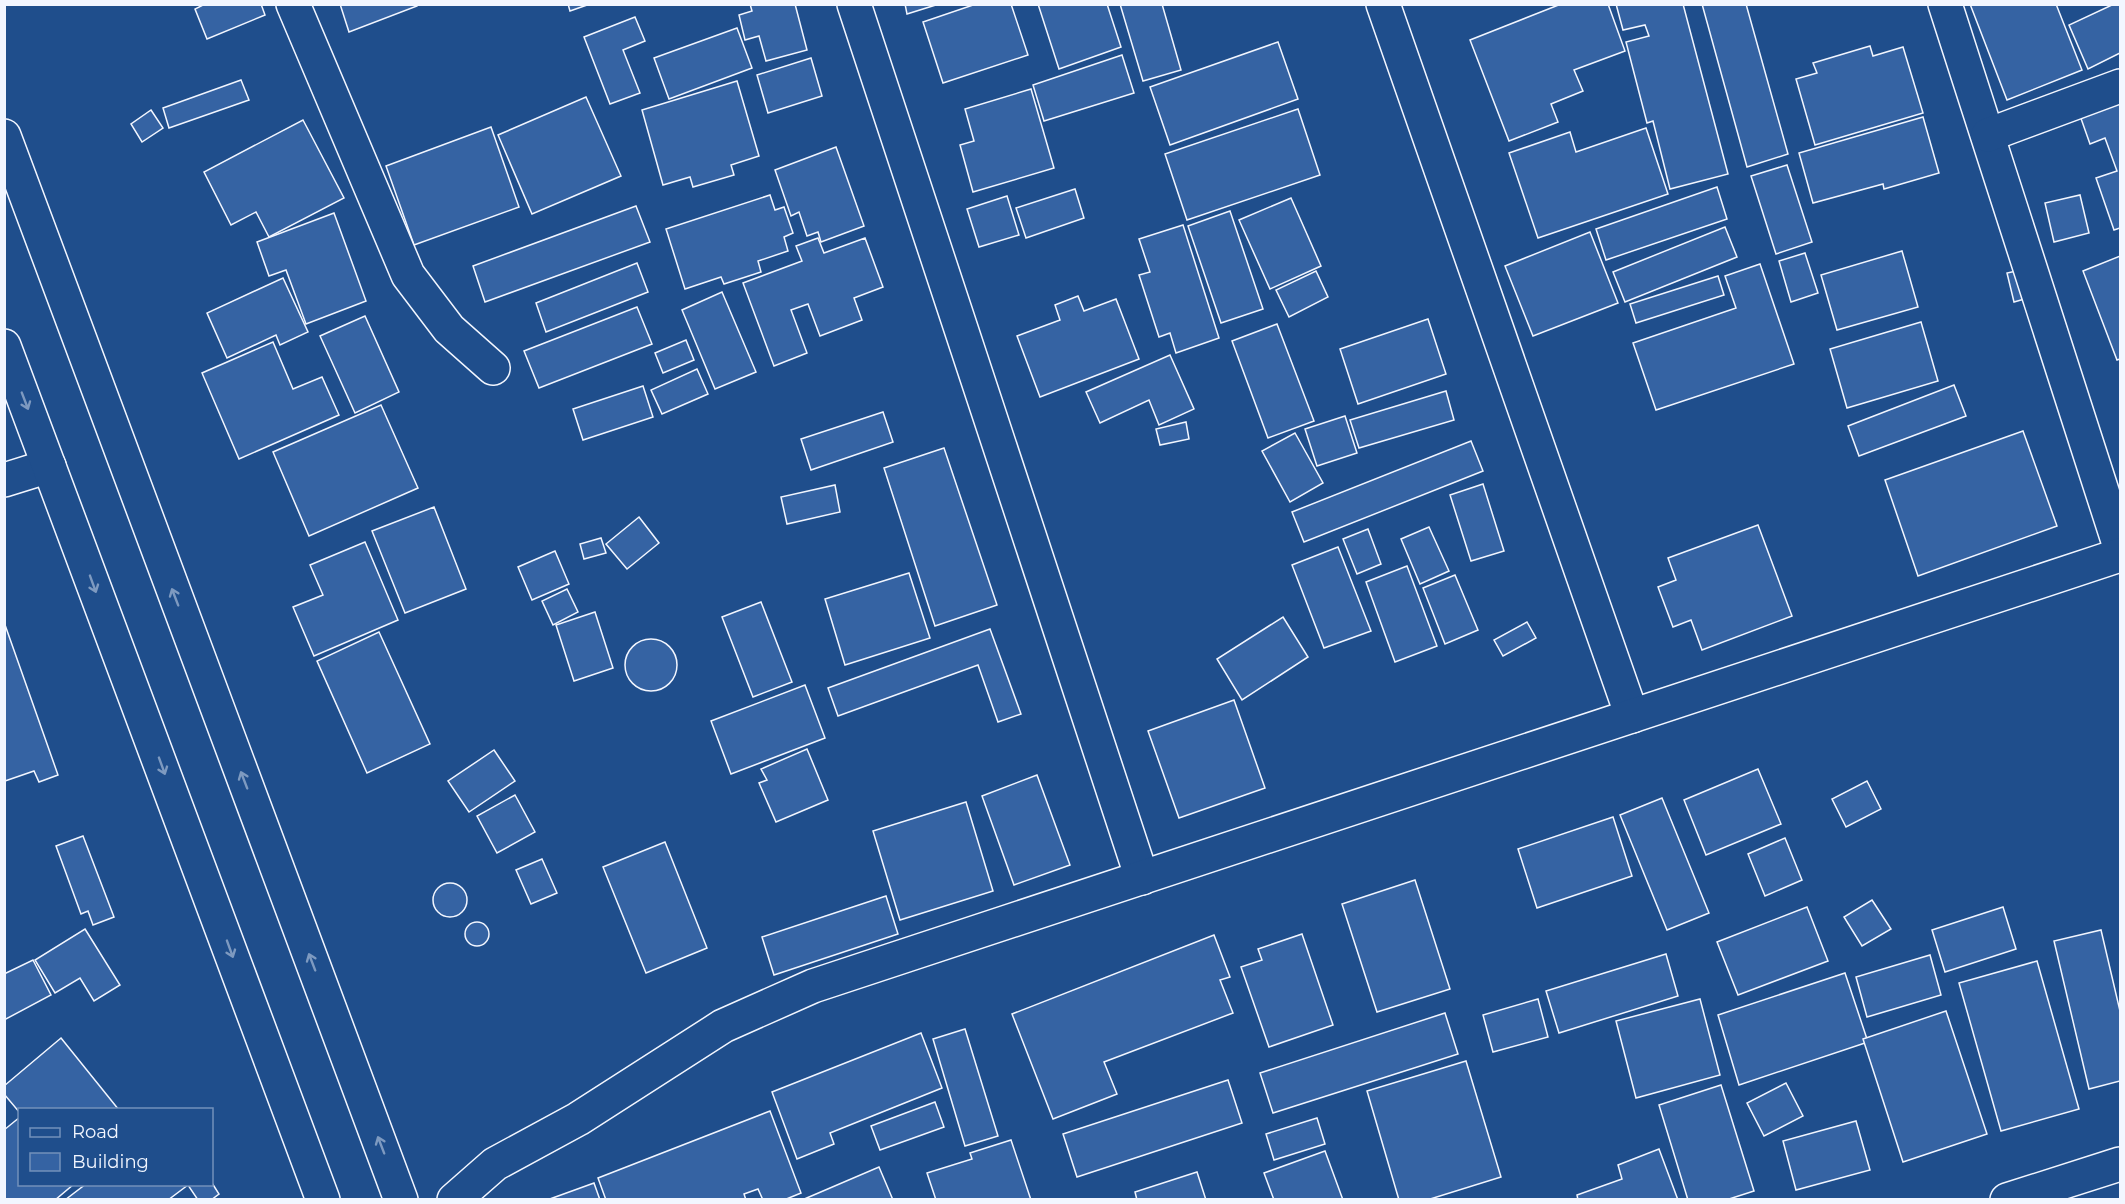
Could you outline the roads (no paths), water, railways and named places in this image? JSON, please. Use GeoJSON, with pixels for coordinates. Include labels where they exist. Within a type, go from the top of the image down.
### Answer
{"type":"FeatureCollection","features":[{"type":"Feature","properties":{"kind":"street"},"geometry":{"type":"LineString","coordinates":[[293,4],[408,275],[449,329],[493,369]]}},
{"type":"Feature","properties":{"kind":"street"},"geometry":{"type":"LineString","coordinates":[[854,4],[1142,878]]}},
{"type":"Feature","properties":{"kind":"street"},"geometry":{"type":"LineString","coordinates":[[1383,4],[1632,716]]}},
{"type":"Feature","properties":{"kind":"street"},"geometry":{"type":"LineString","coordinates":[[1945,4],[2121,548]]}},
{"type":"Feature","properties":{"kind":"street"},"geometry":{"type":"LineString","coordinates":[[1988,135],[2121,86]]}},
{"type":"Feature","properties":{"kind":"street"},"geometry":{"type":"LineString","coordinates":[[4,136],[401,1200]]}},
{"type":"Feature","properties":{"kind":"street"},"geometry":{"type":"LineString","coordinates":[[4,346],[323,1200]]}},
{"type":"Feature","properties":{"kind":"street"},"geometry":{"type":"LineString","coordinates":[[4,480],[49,466]]}},
{"type":"Feature","properties":{"kind":"street"},"geometry":{"type":"LineString","coordinates":[[454,1200],[495,1164],[578,1119],[723,1026],[813,986],[2121,555]]}},
{"type":"Feature","properties":{"kind":"street"},"geometry":{"type":"LineString","coordinates":[[2007,1200],[2121,1164]]}}]}
